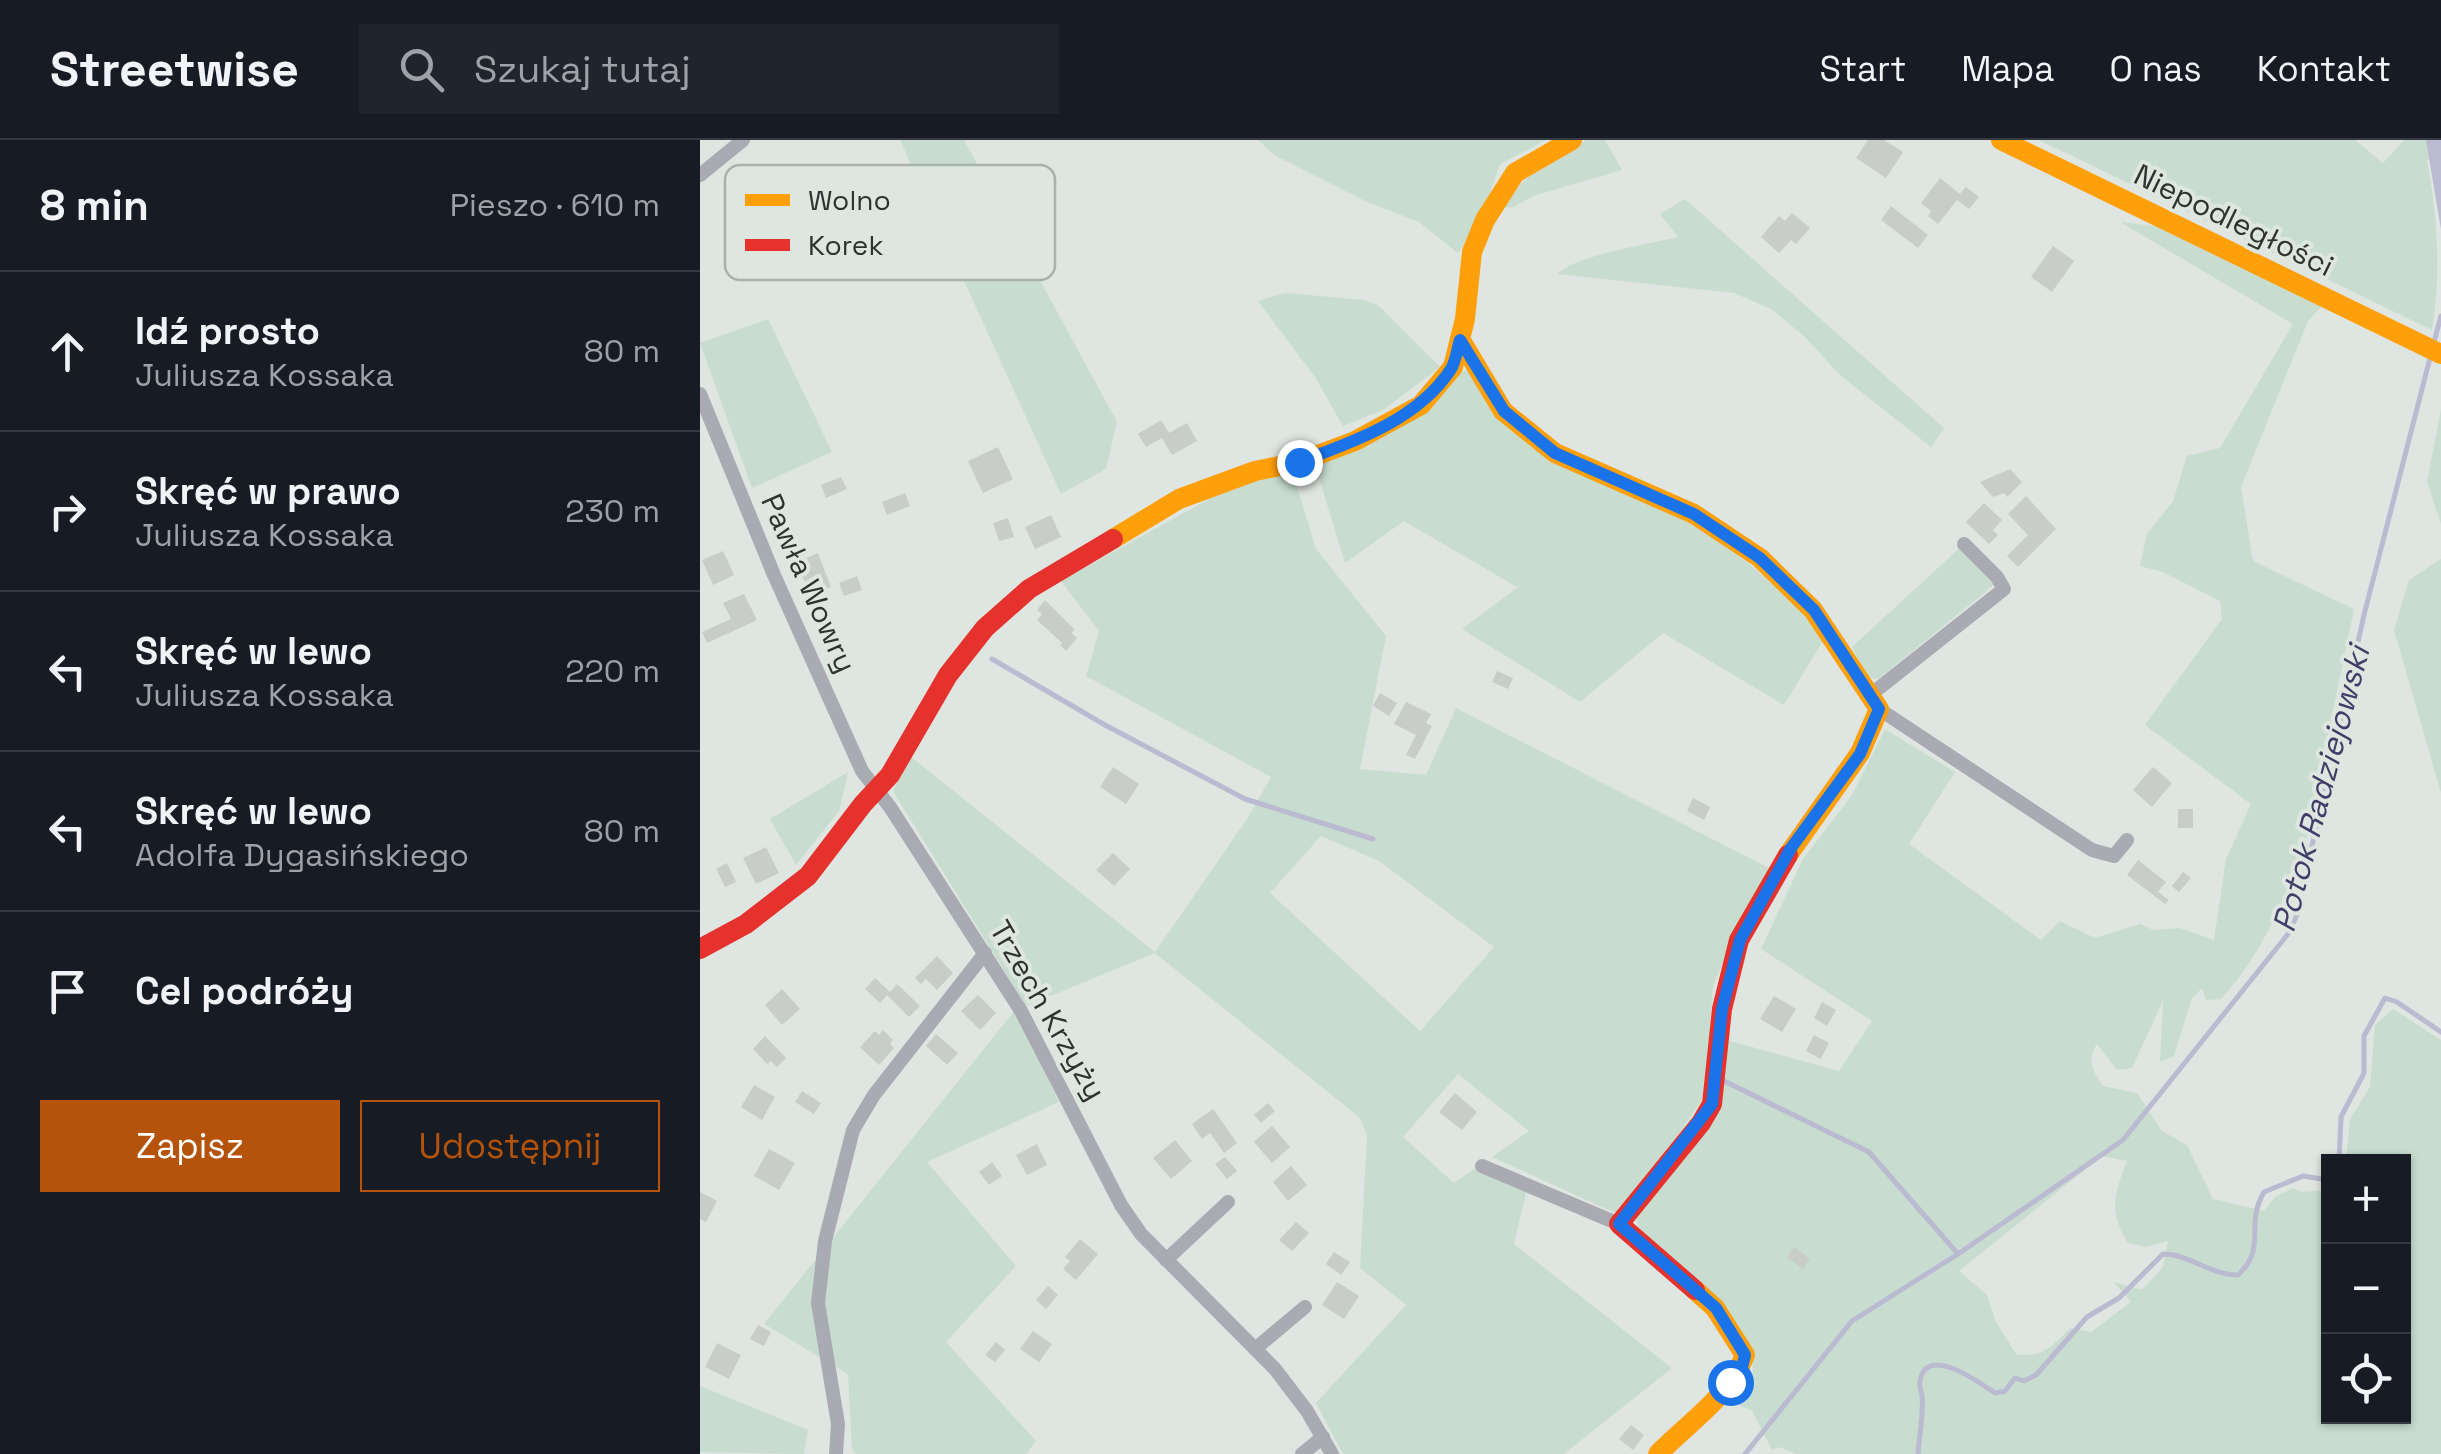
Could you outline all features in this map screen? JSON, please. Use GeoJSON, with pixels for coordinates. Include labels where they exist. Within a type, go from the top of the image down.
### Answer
{"type":"FeatureCollection","features":[{"type":"Feature","properties":{"kind":"street"},"geometry":{"type":"LineString","coordinates":[[700,175],[743,140]]}},
{"type":"Feature","properties":{"kind":"street"},"geometry":{"type":"LineString","coordinates":[[700,949],[746,924],[808,876],[890,775],[948,675],[985,628],[1029,589],[1179,499],[1254,471],[1299,462],[1356,441],[1421,404],[1453,367],[1472,252],[1485,220],[1515,174],[1572,140]]}},
{"type":"Feature","properties":{"kind":"street","name":"Niepodległości"},"geometry":{"type":"LineString","coordinates":[[2001,140],[2441,354]]}},
{"type":"Feature","properties":{"kind":"street"},"geometry":{"type":"LineString","coordinates":[[1460,340],[1504,411],[1555,453],[1694,514],[1760,558],[1814,610],[1874,703],[2092,850],[2114,856],[2127,840]]}},
{"type":"Feature","properties":{"kind":"street","name":"Pawła Wowry"},"geometry":{"type":"LineString","coordinates":[[700,394],[781,590],[862,771],[876,790]]}},
{"type":"Feature","properties":{"kind":"street"},"geometry":{"type":"LineString","coordinates":[[1619,1224],[1712,1104],[1722,1009],[1740,940],[1791,848],[1860,754],[1874,703],[2004,589],[1964,544]]}},
{"type":"Feature","properties":{"kind":"street","name":"Trzech Krzyży"},"geometry":{"type":"LineString","coordinates":[[876,790],[986,953],[1048,1058],[1121,1204],[1141,1234],[1292,1390],[1332,1454]]}},
{"type":"Feature","properties":{"kind":"street"},"geometry":{"type":"LineString","coordinates":[[836,1454],[838,1424],[818,1303],[825,1240],[854,1130],[874,1095],[986,953]]}},
{"type":"Feature","properties":{"kind":"street"},"geometry":{"type":"LineString","coordinates":[[1482,1166],[1619,1224],[1716,1308],[1745,1355],[1742,1368],[1730,1382],[1658,1454]]}},
{"type":"Feature","properties":{"kind":"street"},"geometry":{"type":"LineString","coordinates":[[1166,1260],[1228,1202]]}},
{"type":"Feature","properties":{"kind":"street"},"geometry":{"type":"LineString","coordinates":[[1256,1349],[1304,1308]]}},
{"type":"Feature","properties":{"kind":"street"},"geometry":{"type":"LineString","coordinates":[[1302,1454],[1323,1438]]}},
{"type":"Feature","properties":{"kind":"green space"},"geometry":{"type":"Polygon","coordinates":[[[900,140],[964,140],[978,165],[911,165],[900,140]]]}},
{"type":"Feature","properties":{"kind":"green space"},"geometry":{"type":"Polygon","coordinates":[[[1258,140],[1546,140],[1500,164],[1477,228],[1458,253],[1419,222],[1365,201],[1274,155],[1258,140]]]}},
{"type":"Feature","properties":{"kind":"green space"},"geometry":{"type":"Polygon","coordinates":[[[1586,140],[1605,140],[1622,170],[1533,196],[1514,207],[1499,208],[1532,173],[1586,140]]]}},
{"type":"Feature","properties":{"kind":"green space"},"geometry":{"type":"Polygon","coordinates":[[[2039,140],[2355,140],[2383,163],[2404,140],[2441,140],[2441,146],[2427,161],[2437,246],[2432,330],[2039,140]]]}},
{"type":"Feature","properties":{"kind":"green space"},"geometry":{"type":"Polygon","coordinates":[[[1685,199],[1944,428],[1931,447],[1840,375],[1804,336],[1771,309],[1734,293],[1557,274],[1596,256],[1678,237],[1660,214],[1685,199]]]}},
{"type":"Feature","properties":{"kind":"green space"},"geometry":{"type":"Polygon","coordinates":[[[2120,222],[2162,227],[2322,306],[2308,321],[2241,487],[2253,561],[2354,609],[2293,904],[2281,906],[2254,955],[2221,999],[2206,1000],[2202,988],[2192,998],[2174,1056],[2160,1062],[2163,1001],[2132,1068],[2117,1070],[2097,1044],[2091,1060],[2103,1086],[2137,1093],[2162,1131],[2187,1145],[2213,1199],[2264,1211],[2275,1197],[2293,1188],[2303,1192],[2321,1191],[2321,1424],[2411,1424],[2411,1154],[2347,1154],[2350,1119],[2370,1087],[2375,1025],[2393,1009],[2441,1040],[2441,1454],[1797,1454],[1779,1447],[1772,1450],[1752,1411],[1723,1398],[1753,1372],[1752,1352],[1639,1232],[1636,1215],[1715,1114],[1723,1039],[1839,1071],[1872,1021],[1761,949],[1803,859],[1852,795],[1885,729],[1955,772],[1909,844],[2041,940],[2060,921],[2095,938],[2140,924],[2153,930],[2180,928],[2214,940],[2226,859],[2251,804],[2145,725],[2222,619],[2220,601],[2163,572],[2140,566],[2147,534],[2173,501],[2187,456],[2220,448],[2293,324],[2120,222]],[[2102,1156],[1959,1271],[1987,1295],[1996,1322],[2016,1354],[2040,1353],[2070,1328],[2091,1332],[2131,1302],[2114,1282],[2142,1290],[2163,1267],[2168,1241],[2146,1247],[2128,1243],[2115,1212],[2116,1193],[2127,1161],[2102,1156]]]}},
{"type":"Feature","properties":{"kind":"green space"},"geometry":{"type":"Polygon","coordinates":[[[964,280],[1040,280],[1117,422],[1106,469],[1061,494],[964,280]]]}},
{"type":"Feature","properties":{"kind":"green space"},"geometry":{"type":"Polygon","coordinates":[[[1285,293],[1365,300],[1379,306],[1440,367],[1383,410],[1343,426],[1315,377],[1258,301],[1285,293]]]}},
{"type":"Feature","properties":{"kind":"green space"},"geometry":{"type":"Polygon","coordinates":[[[768,319],[832,452],[752,488],[700,343],[768,319]]]}},
{"type":"Feature","properties":{"kind":"green space"},"geometry":{"type":"Polygon","coordinates":[[[1467,370],[1499,415],[1695,525],[1748,563],[1807,614],[1826,636],[1784,705],[1663,633],[1580,702],[1462,629],[1521,585],[1517,587],[1404,521],[1345,563],[1315,465],[1453,374],[1467,370]]]}},
{"type":"Feature","properties":{"kind":"green space"},"geometry":{"type":"Polygon","coordinates":[[[2441,409],[2441,524],[2427,482],[2441,409]]]}},
{"type":"Feature","properties":{"kind":"green space"},"geometry":{"type":"Polygon","coordinates":[[[1282,473],[1295,480],[1316,549],[1386,636],[1360,769],[1426,775],[1456,708],[1771,869],[1744,913],[1713,986],[1705,1095],[1615,1213],[1492,1157],[1529,1131],[1458,1074],[1403,1137],[1454,1183],[1474,1169],[1527,1188],[1514,1244],[1672,1368],[1564,1454],[1343,1454],[1316,1403],[1406,1305],[1360,1268],[1367,1135],[1359,1117],[1155,953],[1026,1006],[893,791],[911,757],[1155,952],[1247,819],[1271,777],[1086,676],[1099,631],[1061,581],[1218,494],[1282,473]],[[1321,836],[1270,893],[1420,1031],[1494,947],[1379,861],[1321,836]]]}},
{"type":"Feature","properties":{"kind":"green space"},"geometry":{"type":"Polygon","coordinates":[[[1964,544],[1994,585],[1878,679],[1867,677],[1852,647],[1964,544]]]}},
{"type":"Feature","properties":{"kind":"green space"},"geometry":{"type":"Polygon","coordinates":[[[2441,559],[2441,793],[2394,630],[2409,580],[2441,559]]]}},
{"type":"Feature","properties":{"kind":"green space"},"geometry":{"type":"Polygon","coordinates":[[[848,772],[839,811],[796,865],[770,819],[848,772]]]}},
{"type":"Feature","properties":{"kind":"green space"},"geometry":{"type":"Polygon","coordinates":[[[1015,1010],[1059,1102],[927,1162],[1016,1266],[946,1342],[1036,1441],[1026,1454],[857,1454],[852,1449],[848,1374],[764,1324],[1015,1010]]]}},
{"type":"Feature","properties":{"kind":"green space"},"geometry":{"type":"Polygon","coordinates":[[[700,1386],[808,1430],[804,1454],[700,1452],[700,1386]]]}},
{"type":"Feature","properties":{"kind":"water"},"geometry":{"type":"Polygon","coordinates":[[[2426,140],[2441,140],[2441,229],[2426,140]]]}},
{"type":"Feature","properties":{"kind":"building"},"geometry":{"type":"Polygon","coordinates":[[[1868,140],[1884,140],[1903,152],[1886,178],[1856,158],[1868,140]]]}},
{"type":"Feature","properties":{"kind":"building"},"geometry":{"type":"Polygon","coordinates":[[[1940,178],[1960,194],[1966,187],[1979,197],[1969,209],[1957,200],[1938,224],[1921,203],[1940,178]]]}},
{"type":"Feature","properties":{"kind":"building"},"geometry":{"type":"Polygon","coordinates":[[[1891,206],[1928,235],[1918,248],[1881,220],[1891,206]]]}},
{"type":"Feature","properties":{"kind":"building"},"geometry":{"type":"Polygon","coordinates":[[[1792,213],[1810,228],[1796,244],[1791,240],[1779,253],[1761,237],[1779,216],[1785,221],[1792,213]]]}},
{"type":"Feature","properties":{"kind":"building"},"geometry":{"type":"Polygon","coordinates":[[[2053,246],[2074,261],[2052,292],[2031,277],[2053,246]]]}},
{"type":"Feature","properties":{"kind":"building"},"geometry":{"type":"Polygon","coordinates":[[[1161,420],[1169,433],[1187,423],[1197,441],[1172,455],[1162,438],[1146,447],[1138,434],[1161,420]]]}},
{"type":"Feature","properties":{"kind":"building"},"geometry":{"type":"Polygon","coordinates":[[[998,447],[1013,479],[983,493],[968,461],[998,447]]]}},
{"type":"Feature","properties":{"kind":"building"},"geometry":{"type":"Polygon","coordinates":[[[2010,469],[2022,482],[2007,497],[2004,493],[1993,497],[1980,482],[2010,469]]]}},
{"type":"Feature","properties":{"kind":"building"},"geometry":{"type":"Polygon","coordinates":[[[841,477],[847,489],[826,498],[821,485],[841,477]]]}},
{"type":"Feature","properties":{"kind":"building"},"geometry":{"type":"Polygon","coordinates":[[[905,493],[910,506],[887,515],[882,502],[905,493]]]}},
{"type":"Feature","properties":{"kind":"building"},"geometry":{"type":"Polygon","coordinates":[[[2026,496],[2056,529],[2018,567],[2007,556],[2028,535],[2008,514],[2026,496]]]}},
{"type":"Feature","properties":{"kind":"building"},"geometry":{"type":"Polygon","coordinates":[[[1984,503],[2002,520],[1993,530],[1998,535],[1989,544],[1966,522],[1984,503]]]}},
{"type":"Feature","properties":{"kind":"building"},"geometry":{"type":"Polygon","coordinates":[[[1051,515],[1061,537],[1035,549],[1025,527],[1051,515]]]}},
{"type":"Feature","properties":{"kind":"building"},"geometry":{"type":"Polygon","coordinates":[[[1008,518],[1014,537],[999,541],[993,523],[1008,518]]]}},
{"type":"Feature","properties":{"kind":"building"},"geometry":{"type":"Polygon","coordinates":[[[723,551],[734,575],[713,585],[702,560],[723,551]]]}},
{"type":"Feature","properties":{"kind":"building"},"geometry":{"type":"Polygon","coordinates":[[[818,553],[831,587],[810,595],[797,562],[818,553]]]}},
{"type":"Feature","properties":{"kind":"building"},"geometry":{"type":"Polygon","coordinates":[[[857,576],[862,590],[844,596],[839,583],[857,576]]]}},
{"type":"Feature","properties":{"kind":"building"},"geometry":{"type":"Polygon","coordinates":[[[744,594],[757,620],[707,643],[702,632],[731,619],[723,603],[744,594]]]}},
{"type":"Feature","properties":{"kind":"building"},"geometry":{"type":"Polygon","coordinates":[[[1045,600],[1075,630],[1071,633],[1077,638],[1066,651],[1037,620],[1042,614],[1037,610],[1045,600]]]}},
{"type":"Feature","properties":{"kind":"building"},"geometry":{"type":"Polygon","coordinates":[[[1497,671],[1513,678],[1508,689],[1492,682],[1497,671]]]}},
{"type":"Feature","properties":{"kind":"building"},"geometry":{"type":"Polygon","coordinates":[[[1380,693],[1397,703],[1389,716],[1373,706],[1380,693]]]}},
{"type":"Feature","properties":{"kind":"building"},"geometry":{"type":"Polygon","coordinates":[[[1406,702],[1431,714],[1426,723],[1432,726],[1415,759],[1406,755],[1416,735],[1394,724],[1406,702]]]}},
{"type":"Feature","properties":{"kind":"building"},"geometry":{"type":"Polygon","coordinates":[[[1113,767],[1139,784],[1126,804],[1100,787],[1113,767]]]}},
{"type":"Feature","properties":{"kind":"building"},"geometry":{"type":"Polygon","coordinates":[[[2153,767],[2172,783],[2152,807],[2133,790],[2153,767]]]}},
{"type":"Feature","properties":{"kind":"building"},"geometry":{"type":"Polygon","coordinates":[[[1693,798],[1710,807],[1704,820],[1687,811],[1693,798]]]}},
{"type":"Feature","properties":{"kind":"building"},"geometry":{"type":"Polygon","coordinates":[[[2178,809],[2193,809],[2193,828],[2178,828],[2178,809]]]}},
{"type":"Feature","properties":{"kind":"building"},"geometry":{"type":"Polygon","coordinates":[[[766,847],[779,873],[756,884],[743,858],[766,847]]]}},
{"type":"Feature","properties":{"kind":"building"},"geometry":{"type":"Polygon","coordinates":[[[1113,853],[1130,869],[1114,886],[1096,870],[1113,853]]]}},
{"type":"Feature","properties":{"kind":"building"},"geometry":{"type":"Polygon","coordinates":[[[2138,860],[2166,882],[2158,892],[2169,900],[2165,904],[2127,875],[2138,860]]]}},
{"type":"Feature","properties":{"kind":"building"},"geometry":{"type":"Polygon","coordinates":[[[727,863],[736,882],[725,887],[716,869],[727,863]]]}},
{"type":"Feature","properties":{"kind":"building"},"geometry":{"type":"Polygon","coordinates":[[[2183,872],[2191,878],[2179,892],[2172,886],[2183,872]]]}},
{"type":"Feature","properties":{"kind":"building"},"geometry":{"type":"Polygon","coordinates":[[[937,956],[953,973],[937,990],[926,979],[921,984],[915,978],[937,956]]]}},
{"type":"Feature","properties":{"kind":"building"},"geometry":{"type":"Polygon","coordinates":[[[875,978],[890,992],[897,984],[920,1006],[909,1017],[887,995],[880,1003],[865,989],[875,978]]]}},
{"type":"Feature","properties":{"kind":"building"},"geometry":{"type":"Polygon","coordinates":[[[782,989],[800,1009],[782,1025],[765,1005],[782,989]]]}},
{"type":"Feature","properties":{"kind":"building"},"geometry":{"type":"Polygon","coordinates":[[[978,995],[996,1013],[980,1030],[961,1011],[978,995]]]}},
{"type":"Feature","properties":{"kind":"building"},"geometry":{"type":"Polygon","coordinates":[[[1774,996],[1796,1009],[1782,1032],[1760,1019],[1774,996]]]}},
{"type":"Feature","properties":{"kind":"building"},"geometry":{"type":"Polygon","coordinates":[[[1822,1002],[1836,1010],[1827,1026],[1814,1018],[1822,1002]]]}},
{"type":"Feature","properties":{"kind":"building"},"geometry":{"type":"Polygon","coordinates":[[[883,1030],[893,1040],[890,1044],[894,1048],[879,1065],[860,1047],[875,1031],[879,1035],[883,1030]]]}},
{"type":"Feature","properties":{"kind":"building"},"geometry":{"type":"Polygon","coordinates":[[[936,1034],[958,1053],[947,1065],[926,1046],[936,1034]]]}},
{"type":"Feature","properties":{"kind":"building"},"geometry":{"type":"Polygon","coordinates":[[[1814,1035],[1829,1043],[1821,1059],[1806,1051],[1814,1035]]]}},
{"type":"Feature","properties":{"kind":"building"},"geometry":{"type":"Polygon","coordinates":[[[765,1036],[786,1058],[777,1067],[771,1061],[767,1064],[753,1049],[765,1036]]]}},
{"type":"Feature","properties":{"kind":"building"},"geometry":{"type":"Polygon","coordinates":[[[754,1085],[775,1097],[762,1120],[741,1107],[754,1085]]]}},
{"type":"Feature","properties":{"kind":"building"},"geometry":{"type":"Polygon","coordinates":[[[802,1091],[821,1103],[814,1114],[795,1102],[802,1091]]]}},
{"type":"Feature","properties":{"kind":"building"},"geometry":{"type":"Polygon","coordinates":[[[1455,1093],[1477,1112],[1462,1130],[1439,1112],[1455,1093]]]}},
{"type":"Feature","properties":{"kind":"building"},"geometry":{"type":"Polygon","coordinates":[[[1268,1103],[1275,1111],[1261,1123],[1254,1115],[1268,1103]]]}},
{"type":"Feature","properties":{"kind":"building"},"geometry":{"type":"Polygon","coordinates":[[[1213,1109],[1237,1143],[1224,1153],[1210,1133],[1202,1139],[1192,1124],[1213,1109]]]}},
{"type":"Feature","properties":{"kind":"building"},"geometry":{"type":"Polygon","coordinates":[[[1272,1126],[1290,1147],[1272,1163],[1254,1142],[1272,1126]]]}},
{"type":"Feature","properties":{"kind":"building"},"geometry":{"type":"Polygon","coordinates":[[[1175,1140],[1192,1161],[1171,1179],[1153,1158],[1175,1140]]]}},
{"type":"Feature","properties":{"kind":"building"},"geometry":{"type":"Polygon","coordinates":[[[1037,1144],[1047,1165],[1027,1175],[1016,1155],[1037,1144]]]}},
{"type":"Feature","properties":{"kind":"building"},"geometry":{"type":"Polygon","coordinates":[[[769,1149],[795,1163],[779,1190],[754,1176],[769,1149]]]}},
{"type":"Feature","properties":{"kind":"building"},"geometry":{"type":"Polygon","coordinates":[[[1225,1157],[1237,1171],[1227,1179],[1215,1164],[1225,1157]]]}},
{"type":"Feature","properties":{"kind":"building"},"geometry":{"type":"Polygon","coordinates":[[[992,1162],[1002,1176],[989,1185],[979,1172],[992,1162]]]}},
{"type":"Feature","properties":{"kind":"building"},"geometry":{"type":"Polygon","coordinates":[[[1291,1166],[1307,1185],[1288,1201],[1273,1182],[1291,1166]]]}},
{"type":"Feature","properties":{"kind":"building"},"geometry":{"type":"Polygon","coordinates":[[[700,1192],[717,1201],[706,1222],[700,1219],[700,1192]]]}},
{"type":"Feature","properties":{"kind":"building"},"geometry":{"type":"Polygon","coordinates":[[[1296,1222],[1309,1233],[1292,1251],[1279,1240],[1296,1222]]]}},
{"type":"Feature","properties":{"kind":"building"},"geometry":{"type":"Polygon","coordinates":[[[1080,1239],[1098,1254],[1076,1280],[1063,1269],[1070,1261],[1065,1257],[1080,1239]]]}},
{"type":"Feature","properties":{"kind":"building"},"geometry":{"type":"Polygon","coordinates":[[[1794,1247],[1810,1259],[1803,1269],[1787,1257],[1794,1247]]]}},
{"type":"Feature","properties":{"kind":"building"},"geometry":{"type":"Polygon","coordinates":[[[1334,1252],[1350,1262],[1341,1275],[1326,1264],[1334,1252]]]}},
{"type":"Feature","properties":{"kind":"building"},"geometry":{"type":"Polygon","coordinates":[[[1337,1282],[1359,1296],[1344,1319],[1322,1305],[1337,1282]]]}},
{"type":"Feature","properties":{"kind":"building"},"geometry":{"type":"Polygon","coordinates":[[[1048,1286],[1058,1295],[1046,1309],[1036,1300],[1048,1286]]]}},
{"type":"Feature","properties":{"kind":"building"},"geometry":{"type":"Polygon","coordinates":[[[758,1325],[771,1332],[764,1346],[750,1339],[758,1325]]]}},
{"type":"Feature","properties":{"kind":"building"},"geometry":{"type":"Polygon","coordinates":[[[1033,1331],[1052,1344],[1039,1362],[1020,1349],[1033,1331]]]}},
{"type":"Feature","properties":{"kind":"building"},"geometry":{"type":"Polygon","coordinates":[[[996,1342],[1005,1350],[995,1362],[985,1355],[996,1342]]]}},
{"type":"Feature","properties":{"kind":"building"},"geometry":{"type":"Polygon","coordinates":[[[717,1343],[741,1355],[729,1379],[705,1367],[717,1343]]]}},
{"type":"Feature","properties":{"kind":"building"},"geometry":{"type":"Polygon","coordinates":[[[1631,1425],[1644,1435],[1633,1450],[1619,1439],[1631,1425]]]}},
{"type":"Feature","properties":{"kind":"waterway","name":"Potok Radziejowski"},"geometry":{"type":"LineString","coordinates":[[2434,342],[2441,316]]}},
{"type":"Feature","properties":{"kind":"waterway","name":"Potok Radziejowski"},"geometry":{"type":"LineString","coordinates":[[1745,1454],[1852,1321],[1958,1254],[2123,1140],[2288,934],[2296,917],[2364,615],[2430,358]]}},
{"type":"Feature","properties":{"kind":"waterway"},"geometry":{"type":"LineString","coordinates":[[992,659],[1105,725],[1245,799],[1373,839]]}},
{"type":"Feature","properties":{"kind":"waterway"},"geometry":{"type":"LineString","coordinates":[[2339,1154],[2341,1117],[2364,1073],[2364,1036],[2385,998],[2441,1032]]}},
{"type":"Feature","properties":{"kind":"waterway"},"geometry":{"type":"LineString","coordinates":[[1718,1078],[1869,1152],[1958,1254]]}},
{"type":"Feature","properties":{"kind":"waterway"},"geometry":{"type":"LineString","coordinates":[[1918,1454],[1920,1383],[1924,1370],[1942,1365],[1995,1393],[2005,1391],[2015,1378],[2024,1381],[2036,1375],[2087,1317],[2119,1298],[2163,1254],[2238,1275],[2252,1255],[2258,1204],[2264,1192],[2303,1176],[2321,1179]]}},
{"type":"Feature","properties":{"kind":"traffic: slow"},"geometry":{"type":"LineString","coordinates":[[1113,539],[1179,499],[1355,441],[1421,405],[1453,367],[1465,319],[1472,252],[1485,220],[1515,173],[1572,140]]}},
{"type":"Feature","properties":{"kind":"traffic: slow"},"geometry":{"type":"LineString","coordinates":[[2001,140],[2441,354]]}},
{"type":"Feature","properties":{"kind":"traffic: slow"},"geometry":{"type":"LineString","coordinates":[[1460,339],[1503,411],[1555,453],[1694,514],[1760,558],[1813,610],[1879,709],[1860,753],[1788,855]]}},
{"type":"Feature","properties":{"kind":"traffic: slow"},"geometry":{"type":"LineString","coordinates":[[1658,1454],[1718,1397],[1745,1355],[1715,1308],[1695,1290]]}},
{"type":"Feature","properties":{"kind":"traffic: jam"},"geometry":{"type":"LineString","coordinates":[[700,949],[746,924],[808,876],[890,775],[948,675],[985,628],[1029,589],[1113,539]]}},
{"type":"Feature","properties":{"kind":"traffic: jam"},"geometry":{"type":"LineString","coordinates":[[1695,1290],[1619,1224],[1712,1104],[1722,1009],[1739,940],[1788,855]]}},
{"type":"Feature","properties":{"kind":"route"},"geometry":{"type":"LineString","coordinates":[[1299,462],[1356,441],[1421,404],[1453,367],[1460,340],[1504,411],[1555,453],[1694,514],[1760,558],[1814,610],[1879,709],[1860,754],[1791,848],[1740,940],[1722,1009],[1712,1104],[1619,1224],[1716,1308],[1745,1355],[1742,1368],[1730,1382]]}}]}
